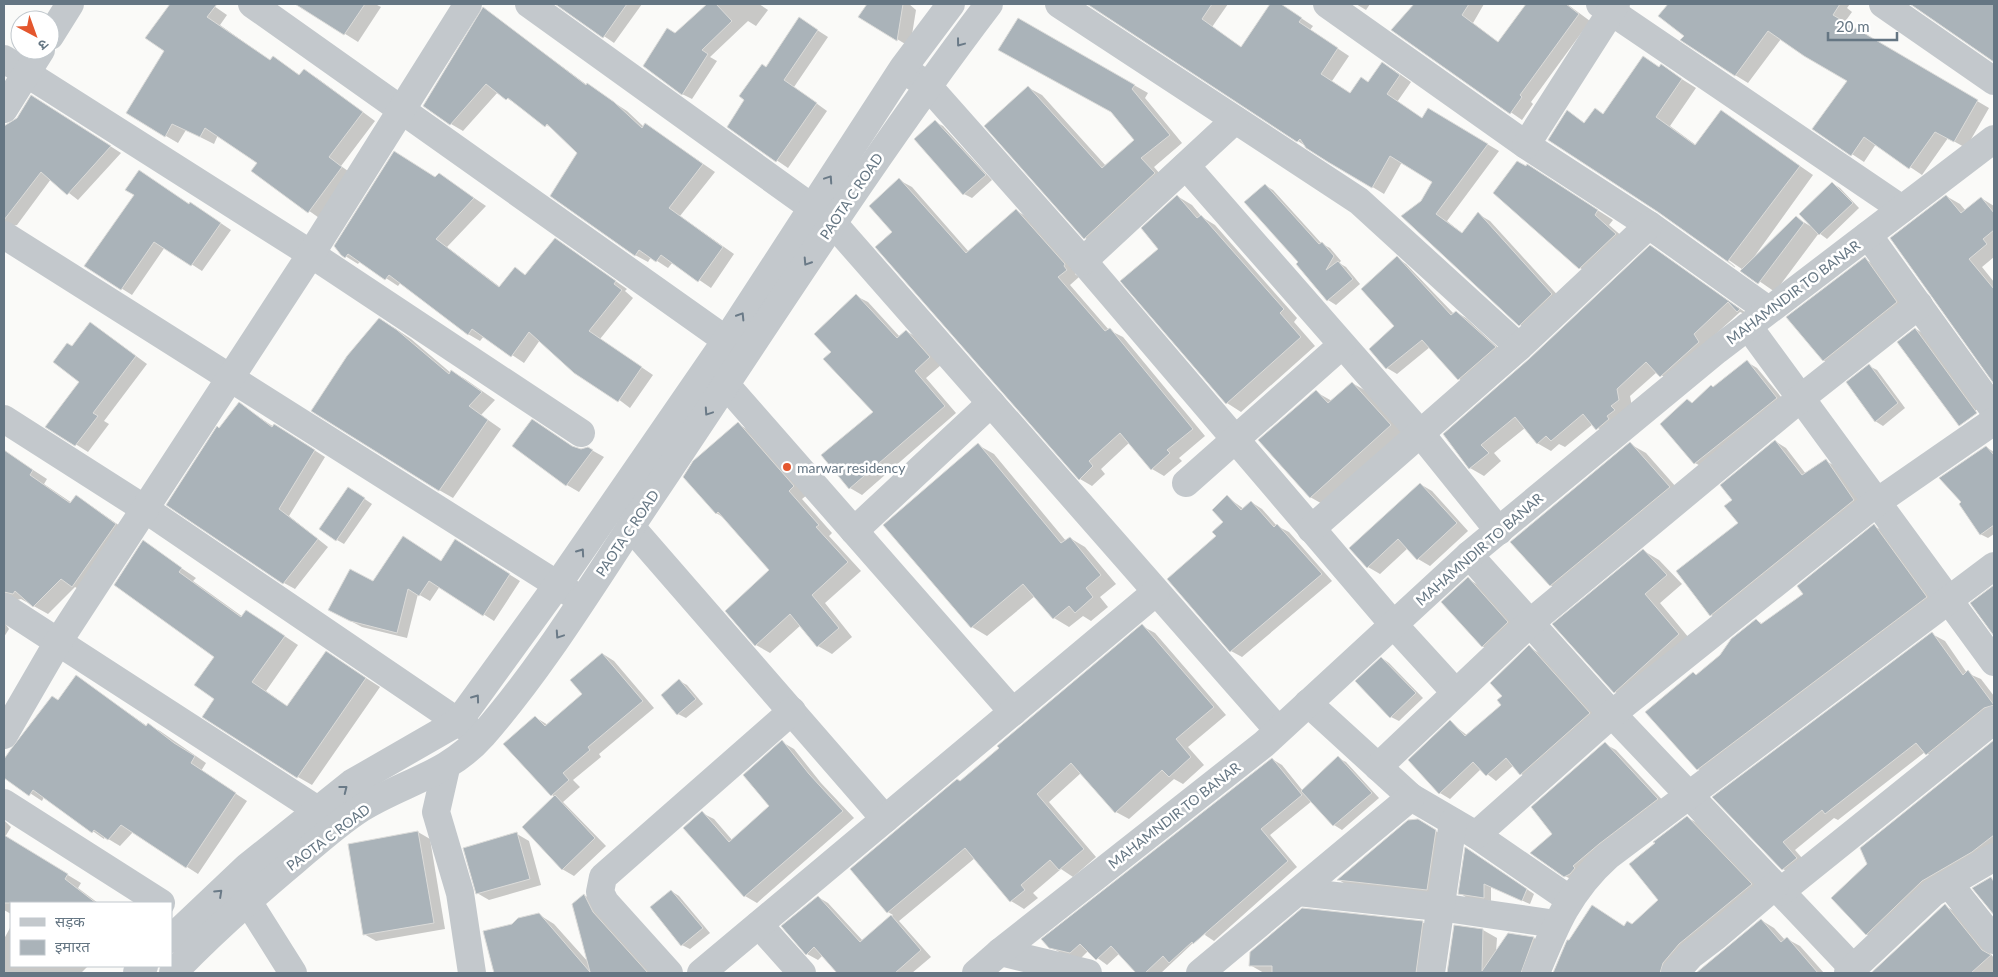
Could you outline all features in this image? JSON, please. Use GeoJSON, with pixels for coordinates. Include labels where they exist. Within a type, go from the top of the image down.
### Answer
{"type":"FeatureCollection","features":[{"type":"Feature","properties":{"kind":"street"},"geometry":{"type":"LineString","coordinates":[[60,20],[70,4]]}},
{"type":"Feature","properties":{"kind":"street"},"geometry":{"type":"LineString","coordinates":[[185,926],[247,867],[316,809],[376,767],[458,722],[558,584],[737,347],[252,4]]}},
{"type":"Feature","properties":{"kind":"street"},"geometry":{"type":"LineString","coordinates":[[4,735],[58,642],[311,254],[400,109],[468,4]]}},
{"type":"Feature","properties":{"kind":"street"},"geometry":{"type":"LineString","coordinates":[[529,4],[822,214],[1278,730]]}},
{"type":"Feature","properties":{"kind":"street"},"geometry":{"type":"LineString","coordinates":[[822,214],[903,68],[951,4]]}},
{"type":"Feature","properties":{"kind":"street","name":"PAOTA C ROAD"},"geometry":{"type":"LineString","coordinates":[[174,973],[185,926],[247,900],[356,812],[395,790],[446,768],[480,738],[534,672],[726,385],[737,347],[822,214],[927,85],[989,4]]}},
{"type":"Feature","properties":{"kind":"street"},"geometry":{"type":"LineString","coordinates":[[1059,4],[1359,201],[1519,347]]}},
{"type":"Feature","properties":{"kind":"street"},"geometry":{"type":"LineString","coordinates":[[1328,4],[1526,145],[1649,225],[1758,318],[1801,398],[1994,662]]}},
{"type":"Feature","properties":{"kind":"street"},"geometry":{"type":"LineString","coordinates":[[1883,4],[1994,81]]}},
{"type":"Feature","properties":{"kind":"street"},"geometry":{"type":"LineString","coordinates":[[1526,145],[1609,6],[1902,209]]}},
{"type":"Feature","properties":{"kind":"street"},"geometry":{"type":"LineString","coordinates":[[4,59],[311,254],[581,433]]}},
{"type":"Feature","properties":{"kind":"street"},"geometry":{"type":"LineString","coordinates":[[4,109],[34,60]]}},
{"type":"Feature","properties":{"kind":"street"},"geometry":{"type":"LineString","coordinates":[[903,68],[927,85],[1083,261],[1393,624],[1456,693]]}},
{"type":"Feature","properties":{"kind":"street"},"geometry":{"type":"LineString","coordinates":[[1083,261],[1235,120]]}},
{"type":"Feature","properties":{"kind":"street","name":"MAHAMNDIR TO BANAR"},"geometry":{"type":"LineString","coordinates":[[976,973],[1278,730],[1469,555],[1758,318],[1994,139]]}},
{"type":"Feature","properties":{"kind":"street"},"geometry":{"type":"LineString","coordinates":[[1186,166],[1420,433],[1499,531]]}},
{"type":"Feature","properties":{"kind":"street"},"geometry":{"type":"LineString","coordinates":[[1311,529],[1519,347],[1649,225]]}},
{"type":"Feature","properties":{"kind":"street"},"geometry":{"type":"LineString","coordinates":[[4,235],[582,600]]}},
{"type":"Feature","properties":{"kind":"street"},"geometry":{"type":"LineString","coordinates":[[1430,973],[1439,907],[1464,828],[1612,714],[1994,412],[1868,235]]}},
{"type":"Feature","properties":{"kind":"street"},"geometry":{"type":"LineString","coordinates":[[1378,767],[1531,622],[1801,398],[1919,305]]}},
{"type":"Feature","properties":{"kind":"street"},"geometry":{"type":"LineString","coordinates":[[1186,483],[1236,441],[1342,345]]}},
{"type":"Feature","properties":{"kind":"street"},"geometry":{"type":"LineString","coordinates":[[726,385],[1013,712]]}},
{"type":"Feature","properties":{"kind":"street"},"geometry":{"type":"LineString","coordinates":[[854,531],[991,403]]}},
{"type":"Feature","properties":{"kind":"street"},"geometry":{"type":"LineString","coordinates":[[4,418],[145,509],[480,738]]}},
{"type":"Feature","properties":{"kind":"street"},"geometry":{"type":"LineString","coordinates":[[631,527],[885,819]]}},
{"type":"Feature","properties":{"kind":"street"},"geometry":{"type":"LineString","coordinates":[[1469,555],[1612,714],[1777,889],[1851,971],[1933,893],[1994,857]]}},
{"type":"Feature","properties":{"kind":"street"},"geometry":{"type":"LineString","coordinates":[[1536,973],[1556,924],[1570,899],[1591,871],[1688,794],[1994,566]]}},
{"type":"Feature","properties":{"kind":"street"},"geometry":{"type":"LineString","coordinates":[[701,973],[1156,592]]}},
{"type":"Feature","properties":{"kind":"street"},"geometry":{"type":"LineString","coordinates":[[4,607],[316,809]]}},
{"type":"Feature","properties":{"kind":"street"},"geometry":{"type":"LineString","coordinates":[[1308,703],[1411,798],[1464,828],[1570,899]]}},
{"type":"Feature","properties":{"kind":"street"},"geometry":{"type":"LineString","coordinates":[[669,973],[605,902],[600,892],[603,877],[792,711]]}},
{"type":"Feature","properties":{"kind":"street"},"geometry":{"type":"LineString","coordinates":[[1675,973],[1691,955],[1994,720]]}},
{"type":"Feature","properties":{"kind":"street"},"geometry":{"type":"LineString","coordinates":[[446,768],[436,812],[460,893],[472,973]]}},
{"type":"Feature","properties":{"kind":"street"},"geometry":{"type":"LineString","coordinates":[[1200,973],[1411,798]]}},
{"type":"Feature","properties":{"kind":"street"},"geometry":{"type":"LineString","coordinates":[[4,803],[159,902]]}},
{"type":"Feature","properties":{"kind":"street"},"geometry":{"type":"LineString","coordinates":[[1949,884],[1994,940]]}},
{"type":"Feature","properties":{"kind":"street"},"geometry":{"type":"LineString","coordinates":[[1298,892],[1439,907],[1556,924]]}},
{"type":"Feature","properties":{"kind":"street"},"geometry":{"type":"LineString","coordinates":[[247,900],[293,973]]}},
{"type":"Feature","properties":{"kind":"street"},"geometry":{"type":"LineString","coordinates":[[759,925],[802,973]]}},
{"type":"Feature","properties":{"kind":"street"},"geometry":{"type":"LineString","coordinates":[[1000,952],[1088,973]]}},
{"type":"Feature","properties":{"kind":"building"},"geometry":{"type":"Polygon","coordinates":[[[170,4],[217,4],[207,17],[270,60],[273,56],[299,75],[304,69],[363,112],[329,157],[342,167],[308,213],[251,171],[257,163],[205,128],[200,137],[172,124],[165,137],[126,113],[164,51],[145,38],[170,4]]]}},
{"type":"Feature","properties":{"kind":"building"},"geometry":{"type":"Polygon","coordinates":[[[295,4],[365,4],[344,35],[295,4]]]}},
{"type":"Feature","properties":{"kind":"building"},"geometry":{"type":"Polygon","coordinates":[[[555,4],[627,4],[603,38],[555,4]]]}},
{"type":"Feature","properties":{"kind":"building"},"geometry":{"type":"Polygon","coordinates":[[[707,4],[716,4],[732,21],[702,50],[708,54],[682,95],[643,66],[667,28],[675,33],[707,4]]]}},
{"type":"Feature","properties":{"kind":"building"},"geometry":{"type":"Polygon","coordinates":[[[867,4],[903,4],[897,41],[858,17],[867,4]]]}},
{"type":"Feature","properties":{"kind":"building"},"geometry":{"type":"Polygon","coordinates":[[[1087,4],[1212,4],[1202,19],[1241,47],[1270,4],[1281,4],[1302,18],[1299,22],[1338,48],[1321,74],[1350,93],[1361,77],[1368,82],[1382,62],[1400,75],[1387,94],[1422,118],[1428,108],[1488,144],[1436,214],[1462,233],[1478,212],[1552,294],[1519,326],[1401,216],[1421,201],[1432,182],[1390,156],[1372,188],[1306,148],[1300,139],[1297,142],[1087,4]]]}},
{"type":"Feature","properties":{"kind":"building"},"geometry":{"type":"Polygon","coordinates":[[[1414,4],[1469,4],[1462,15],[1498,42],[1526,4],[1566,4],[1579,14],[1520,95],[1522,97],[1510,114],[1391,30],[1414,4]]]}},
{"type":"Feature","properties":{"kind":"building"},"geometry":{"type":"Polygon","coordinates":[[[1668,4],[1840,4],[1833,15],[1978,100],[1954,142],[1935,132],[1909,169],[1864,137],[1851,156],[1812,129],[1847,81],[1804,56],[1768,31],[1735,76],[1680,40],[1684,36],[1658,16],[1668,4]]]}},
{"type":"Feature","properties":{"kind":"building"},"geometry":{"type":"Polygon","coordinates":[[[1910,4],[1994,4],[1994,62],[1910,4]]]}},
{"type":"Feature","properties":{"kind":"building"},"geometry":{"type":"Polygon","coordinates":[[[483,7],[586,85],[587,83],[614,102],[642,128],[645,123],[703,164],[669,208],[723,247],[698,282],[661,255],[656,262],[639,250],[635,256],[550,196],[577,153],[547,124],[545,127],[508,98],[506,100],[486,84],[450,125],[423,106],[483,7]]]}},
{"type":"Feature","properties":{"kind":"building"},"geometry":{"type":"Polygon","coordinates":[[[799,17],[818,30],[784,80],[817,103],[776,162],[727,127],[744,100],[739,96],[762,64],[766,67],[799,17]]]}},
{"type":"Feature","properties":{"kind":"building"},"geometry":{"type":"Polygon","coordinates":[[[1018,18],[1135,85],[1132,89],[1170,135],[1141,158],[1155,173],[1084,239],[984,126],[1028,86],[1102,168],[1134,140],[1111,112],[998,50],[1018,18]]]}},
{"type":"Feature","properties":{"kind":"building"},"geometry":{"type":"Polygon","coordinates":[[[1643,56],[1659,67],[1661,64],[1682,79],[1656,117],[1695,145],[1721,110],[1800,166],[1728,261],[1735,267],[1658,212],[1548,140],[1567,110],[1584,123],[1595,108],[1603,114],[1643,56]]]}},
{"type":"Feature","properties":{"kind":"building"},"geometry":{"type":"Polygon","coordinates":[[[31,95],[111,146],[67,195],[41,172],[4,220],[4,126],[17,118],[31,95]]]}},
{"type":"Feature","properties":{"kind":"building"},"geometry":{"type":"Polygon","coordinates":[[[935,120],[986,175],[963,195],[914,139],[935,120]]]}},
{"type":"Feature","properties":{"kind":"building"},"geometry":{"type":"Polygon","coordinates":[[[394,151],[435,177],[439,173],[474,198],[436,239],[499,287],[515,267],[525,275],[555,238],[616,281],[614,284],[622,290],[589,331],[642,367],[618,402],[574,373],[529,332],[511,357],[472,329],[468,335],[389,275],[385,280],[348,254],[345,258],[341,255],[334,246],[394,151]]]}},
{"type":"Feature","properties":{"kind":"building"},"geometry":{"type":"Polygon","coordinates":[[[1517,161],[1526,166],[1527,164],[1598,210],[1595,215],[1616,234],[1579,269],[1493,193],[1517,161]]]}},
{"type":"Feature","properties":{"kind":"building"},"geometry":{"type":"Polygon","coordinates":[[[139,170],[221,223],[191,266],[154,242],[121,290],[84,266],[134,195],[125,190],[139,170]]]}},
{"type":"Feature","properties":{"kind":"building"},"geometry":{"type":"Polygon","coordinates":[[[899,178],[966,253],[1016,209],[1065,264],[1064,266],[1067,270],[1058,277],[1105,331],[1110,328],[1193,429],[1167,450],[1170,453],[1151,470],[1120,433],[1089,461],[1093,466],[1079,480],[875,247],[892,232],[869,206],[899,178]]]}},
{"type":"Feature","properties":{"kind":"building"},"geometry":{"type":"Polygon","coordinates":[[[1832,182],[1853,203],[1819,235],[1799,214],[1832,182]]]}},
{"type":"Feature","properties":{"kind":"building"},"geometry":{"type":"Polygon","coordinates":[[[1265,184],[1319,244],[1322,242],[1334,256],[1326,270],[1338,261],[1353,279],[1327,301],[1296,264],[1298,262],[1244,202],[1265,184]]]}},
{"type":"Feature","properties":{"kind":"building"},"geometry":{"type":"Polygon","coordinates":[[[1177,195],[1197,218],[1201,215],[1284,309],[1280,313],[1301,337],[1226,404],[1120,281],[1158,249],[1141,228],[1177,195]]]}},
{"type":"Feature","properties":{"kind":"building"},"geometry":{"type":"Polygon","coordinates":[[[1946,195],[1961,213],[1981,197],[1994,213],[1994,230],[1983,239],[1987,244],[1969,259],[1994,289],[1994,384],[1890,238],[1946,195]]]}},
{"type":"Feature","properties":{"kind":"building"},"geometry":{"type":"Polygon","coordinates":[[[1796,216],[1804,223],[1758,284],[1740,271],[1796,216]]]}},
{"type":"Feature","properties":{"kind":"building"},"geometry":{"type":"Polygon","coordinates":[[[1650,245],[1740,309],[1737,312],[1728,302],[1694,334],[1699,342],[1660,377],[1646,362],[1617,389],[1619,400],[1611,406],[1615,410],[1607,416],[1609,419],[1596,430],[1583,414],[1551,441],[1546,436],[1537,444],[1515,417],[1481,445],[1489,453],[1469,469],[1443,434],[1529,359],[1650,245]]]}},
{"type":"Feature","properties":{"kind":"building"},"geometry":{"type":"Polygon","coordinates":[[[1397,256],[1451,315],[1456,311],[1496,347],[1458,380],[1422,340],[1386,369],[1369,349],[1394,326],[1361,289],[1397,256]]]}},
{"type":"Feature","properties":{"kind":"building"},"geometry":{"type":"Polygon","coordinates":[[[1865,257],[1897,302],[1823,361],[1786,317],[1865,257]]]}},
{"type":"Feature","properties":{"kind":"building"},"geometry":{"type":"Polygon","coordinates":[[[856,294],[897,338],[906,330],[930,357],[915,371],[945,406],[849,489],[821,455],[873,412],[823,359],[831,352],[814,334],[856,294]]]}},
{"type":"Feature","properties":{"kind":"building"},"geometry":{"type":"Polygon","coordinates":[[[379,318],[397,330],[449,374],[451,370],[482,392],[469,406],[488,420],[439,491],[311,411],[347,356],[379,318]]]}},
{"type":"Feature","properties":{"kind":"building"},"geometry":{"type":"Polygon","coordinates":[[[90,322],[136,356],[93,413],[98,416],[75,446],[45,427],[79,382],[53,362],[67,343],[72,346],[90,322]]]}},
{"type":"Feature","properties":{"kind":"building"},"geometry":{"type":"Polygon","coordinates":[[[1915,328],[1977,413],[1959,426],[1897,342],[1915,328]]]}},
{"type":"Feature","properties":{"kind":"building"},"geometry":{"type":"Polygon","coordinates":[[[1747,360],[1777,398],[1694,464],[1660,424],[1687,399],[1692,403],[1711,385],[1713,387],[1747,360]]]}},
{"type":"Feature","properties":{"kind":"building"},"geometry":{"type":"Polygon","coordinates":[[[1869,364],[1898,403],[1875,422],[1846,382],[1869,364]]]}},
{"type":"Feature","properties":{"kind":"building"},"geometry":{"type":"Polygon","coordinates":[[[1352,382],[1391,425],[1310,498],[1258,440],[1316,390],[1328,403],[1352,382]]]}},
{"type":"Feature","properties":{"kind":"building"},"geometry":{"type":"Polygon","coordinates":[[[239,402],[272,427],[274,424],[315,450],[279,509],[318,539],[283,584],[166,505],[217,426],[219,428],[239,402]]]}},
{"type":"Feature","properties":{"kind":"building"},"geometry":{"type":"Polygon","coordinates":[[[532,419],[572,446],[581,449],[588,447],[593,450],[566,486],[512,446],[532,419]]]}},
{"type":"Feature","properties":{"kind":"building"},"geometry":{"type":"Polygon","coordinates":[[[738,422],[794,486],[789,491],[819,525],[816,527],[848,562],[812,595],[839,628],[817,647],[790,614],[755,646],[725,611],[769,570],[718,512],[716,514],[683,477],[693,461],[738,422]]]}},
{"type":"Feature","properties":{"kind":"building"},"geometry":{"type":"Polygon","coordinates":[[[1775,440],[1802,475],[1826,459],[1854,500],[1710,616],[1676,571],[1738,523],[1724,506],[1732,500],[1720,485],[1775,440]]]}},
{"type":"Feature","properties":{"kind":"building"},"geometry":{"type":"Polygon","coordinates":[[[1630,442],[1670,487],[1550,586],[1510,542],[1630,442]]]}},
{"type":"Feature","properties":{"kind":"building"},"geometry":{"type":"Polygon","coordinates":[[[978,443],[1061,543],[1070,537],[1101,575],[1086,588],[1093,597],[1075,613],[1069,606],[1053,619],[1023,584],[971,628],[883,525],[978,443]]]}},
{"type":"Feature","properties":{"kind":"building"},"geometry":{"type":"Polygon","coordinates":[[[1986,446],[1994,455],[1994,525],[1980,535],[1959,504],[1961,502],[1939,478],[1986,446]]]}},
{"type":"Feature","properties":{"kind":"building"},"geometry":{"type":"Polygon","coordinates":[[[4,450],[33,470],[30,475],[70,503],[76,495],[116,524],[72,587],[61,579],[33,607],[15,591],[13,594],[4,592],[4,450]]]}},
{"type":"Feature","properties":{"kind":"building"},"geometry":{"type":"Polygon","coordinates":[[[1420,483],[1457,523],[1417,560],[1398,539],[1367,568],[1349,548],[1420,483]]]}},
{"type":"Feature","properties":{"kind":"building"},"geometry":{"type":"Polygon","coordinates":[[[348,487],[365,498],[336,541],[319,529],[348,487]]]}},
{"type":"Feature","properties":{"kind":"building"},"geometry":{"type":"Polygon","coordinates":[[[1227,495],[1241,510],[1251,501],[1274,527],[1277,524],[1322,574],[1230,652],[1167,579],[1216,536],[1212,532],[1223,522],[1212,510],[1227,495]]]}},
{"type":"Feature","properties":{"kind":"building"},"geometry":{"type":"Polygon","coordinates":[[[1874,524],[1927,597],[1697,770],[1645,712],[1693,672],[1696,675],[1720,655],[1731,639],[1756,619],[1761,624],[1803,594],[1797,586],[1874,524]]]}},
{"type":"Feature","properties":{"kind":"building"},"geometry":{"type":"Polygon","coordinates":[[[403,536],[441,561],[455,539],[510,574],[483,616],[429,581],[419,596],[408,589],[397,633],[350,621],[328,610],[350,569],[373,581],[403,536]]]}},
{"type":"Feature","properties":{"kind":"building"},"geometry":{"type":"Polygon","coordinates":[[[143,540],[182,568],[179,572],[241,617],[246,610],[285,636],[252,682],[287,706],[326,651],[366,678],[297,778],[202,717],[214,699],[194,685],[214,657],[114,585],[143,540]]]}},
{"type":"Feature","properties":{"kind":"building"},"geometry":{"type":"Polygon","coordinates":[[[1643,549],[1667,575],[1645,594],[1679,634],[1614,693],[1552,624],[1643,549]]]}},
{"type":"Feature","properties":{"kind":"building"},"geometry":{"type":"Polygon","coordinates":[[[1468,577],[1508,622],[1482,647],[1441,602],[1468,577]]]}},
{"type":"Feature","properties":{"kind":"building"},"geometry":{"type":"Polygon","coordinates":[[[1994,585],[1994,636],[1970,603],[1994,585]]]}},
{"type":"Feature","properties":{"kind":"building"},"geometry":{"type":"Polygon","coordinates":[[[1142,624],[1214,707],[1176,739],[1191,757],[1169,777],[1162,770],[1115,813],[1071,763],[1037,794],[1084,849],[1059,870],[1050,860],[1021,885],[1025,890],[1010,902],[965,848],[887,913],[850,869],[957,779],[960,781],[999,748],[997,746],[1142,624]]]}},
{"type":"Feature","properties":{"kind":"building"},"geometry":{"type":"Polygon","coordinates":[[[1932,632],[1963,675],[1968,670],[1994,705],[1984,708],[1926,755],[1916,743],[1825,814],[1822,810],[1783,842],[1797,858],[1782,870],[1712,797],[1932,632]]]}},
{"type":"Feature","properties":{"kind":"building"},"geometry":{"type":"Polygon","coordinates":[[[1529,645],[1590,713],[1520,775],[1506,758],[1486,776],[1473,762],[1439,794],[1408,760],[1450,720],[1465,736],[1501,705],[1497,700],[1502,696],[1490,683],[1529,645]]]}},
{"type":"Feature","properties":{"kind":"building"},"geometry":{"type":"Polygon","coordinates":[[[602,653],[643,701],[588,747],[590,750],[563,773],[569,780],[551,796],[503,744],[535,716],[545,726],[582,694],[570,680],[602,653]]]}},
{"type":"Feature","properties":{"kind":"building"},"geometry":{"type":"Polygon","coordinates":[[[1381,657],[1416,693],[1390,718],[1355,681],[1381,657]]]}},
{"type":"Feature","properties":{"kind":"building"},"geometry":{"type":"Polygon","coordinates":[[[76,675],[146,726],[148,723],[195,756],[191,763],[236,793],[186,868],[121,825],[108,840],[94,830],[92,833],[33,790],[29,796],[4,778],[4,759],[52,696],[58,700],[76,675]]]}},
{"type":"Feature","properties":{"kind":"building"},"geometry":{"type":"Polygon","coordinates":[[[679,679],[696,699],[677,715],[661,695],[679,679]]]}},
{"type":"Feature","properties":{"kind":"building"},"geometry":{"type":"Polygon","coordinates":[[[782,740],[809,774],[843,811],[744,897],[683,828],[702,811],[729,842],[769,806],[743,775],[782,740]]]}},
{"type":"Feature","properties":{"kind":"building"},"geometry":{"type":"Polygon","coordinates":[[[1994,740],[1994,835],[1972,852],[1922,881],[1866,935],[1831,898],[1867,864],[1860,848],[1994,740]]]}},
{"type":"Feature","properties":{"kind":"building"},"geometry":{"type":"Polygon","coordinates":[[[1605,742],[1658,799],[1599,844],[1573,866],[1575,868],[1570,874],[1564,877],[1530,853],[1552,834],[1531,807],[1605,742]]]}},
{"type":"Feature","properties":{"kind":"building"},"geometry":{"type":"Polygon","coordinates":[[[1338,756],[1372,793],[1333,826],[1301,791],[1338,756]]]}},
{"type":"Feature","properties":{"kind":"building"},"geometry":{"type":"Polygon","coordinates":[[[1272,758],[1302,795],[1261,829],[1288,861],[1169,963],[1163,956],[1145,973],[1136,973],[1111,946],[1096,960],[1080,944],[1070,953],[1049,948],[1041,939],[1272,758]]]}},
{"type":"Feature","properties":{"kind":"building"},"geometry":{"type":"Polygon","coordinates":[[[555,795],[595,838],[562,870],[522,827],[555,795]]]}},
{"type":"Feature","properties":{"kind":"building"},"geometry":{"type":"Polygon","coordinates":[[[1687,816],[1752,884],[1679,944],[1663,963],[1660,973],[1553,973],[1567,940],[1569,940],[1592,905],[1624,926],[1627,921],[1632,924],[1658,900],[1629,864],[1655,843],[1653,842],[1687,816]]]}},
{"type":"Feature","properties":{"kind":"building"},"geometry":{"type":"Polygon","coordinates":[[[1418,819],[1436,830],[1427,890],[1337,880],[1408,820],[1418,819]]]}},
{"type":"Feature","properties":{"kind":"building"},"geometry":{"type":"Polygon","coordinates":[[[418,831],[434,923],[363,935],[348,844],[418,831]]]}},
{"type":"Feature","properties":{"kind":"building"},"geometry":{"type":"Polygon","coordinates":[[[517,832],[530,879],[476,894],[463,848],[517,832]]]}},
{"type":"Feature","properties":{"kind":"building"},"geometry":{"type":"Polygon","coordinates":[[[4,835],[68,874],[65,879],[95,902],[10,902],[4,903],[4,835]]]}},
{"type":"Feature","properties":{"kind":"building"},"geometry":{"type":"Polygon","coordinates":[[[1465,847],[1527,889],[1522,901],[1484,884],[1484,898],[1458,894],[1465,847]]]}},
{"type":"Feature","properties":{"kind":"building"},"geometry":{"type":"Polygon","coordinates":[[[1991,877],[1994,882],[1994,915],[1972,888],[1991,877]]]}},
{"type":"Feature","properties":{"kind":"building"},"geometry":{"type":"Polygon","coordinates":[[[671,890],[703,928],[681,946],[650,907],[671,890]]]}},
{"type":"Feature","properties":{"kind":"building"},"geometry":{"type":"Polygon","coordinates":[[[584,894],[593,912],[648,973],[494,973],[483,931],[512,924],[518,918],[539,913],[590,972],[572,904],[584,894]]]}},
{"type":"Feature","properties":{"kind":"building"},"geometry":{"type":"Polygon","coordinates":[[[818,896],[860,942],[891,915],[921,950],[895,973],[837,973],[814,947],[806,955],[781,926],[818,896]]]}},
{"type":"Feature","properties":{"kind":"building"},"geometry":{"type":"Polygon","coordinates":[[[1945,904],[1982,950],[1991,955],[1971,973],[1871,973],[1945,904]]]}},
{"type":"Feature","properties":{"kind":"building"},"geometry":{"type":"Polygon","coordinates":[[[1302,908],[1423,921],[1416,973],[1272,973],[1272,966],[1249,966],[1250,952],[1302,908]]]}},
{"type":"Feature","properties":{"kind":"building"},"geometry":{"type":"Polygon","coordinates":[[[1761,919],[1781,942],[1787,937],[1818,973],[1696,973],[1761,919]]]}},
{"type":"Feature","properties":{"kind":"building"},"geometry":{"type":"Polygon","coordinates":[[[1454,925],[1483,929],[1482,971],[1508,933],[1534,937],[1521,973],[1447,973],[1454,925]]]}},
{"type":"Feature","properties":{"kind":"place","name":"marwar residency"},"geometry":{"type":"Point","coordinates":[787,467]}}]}
